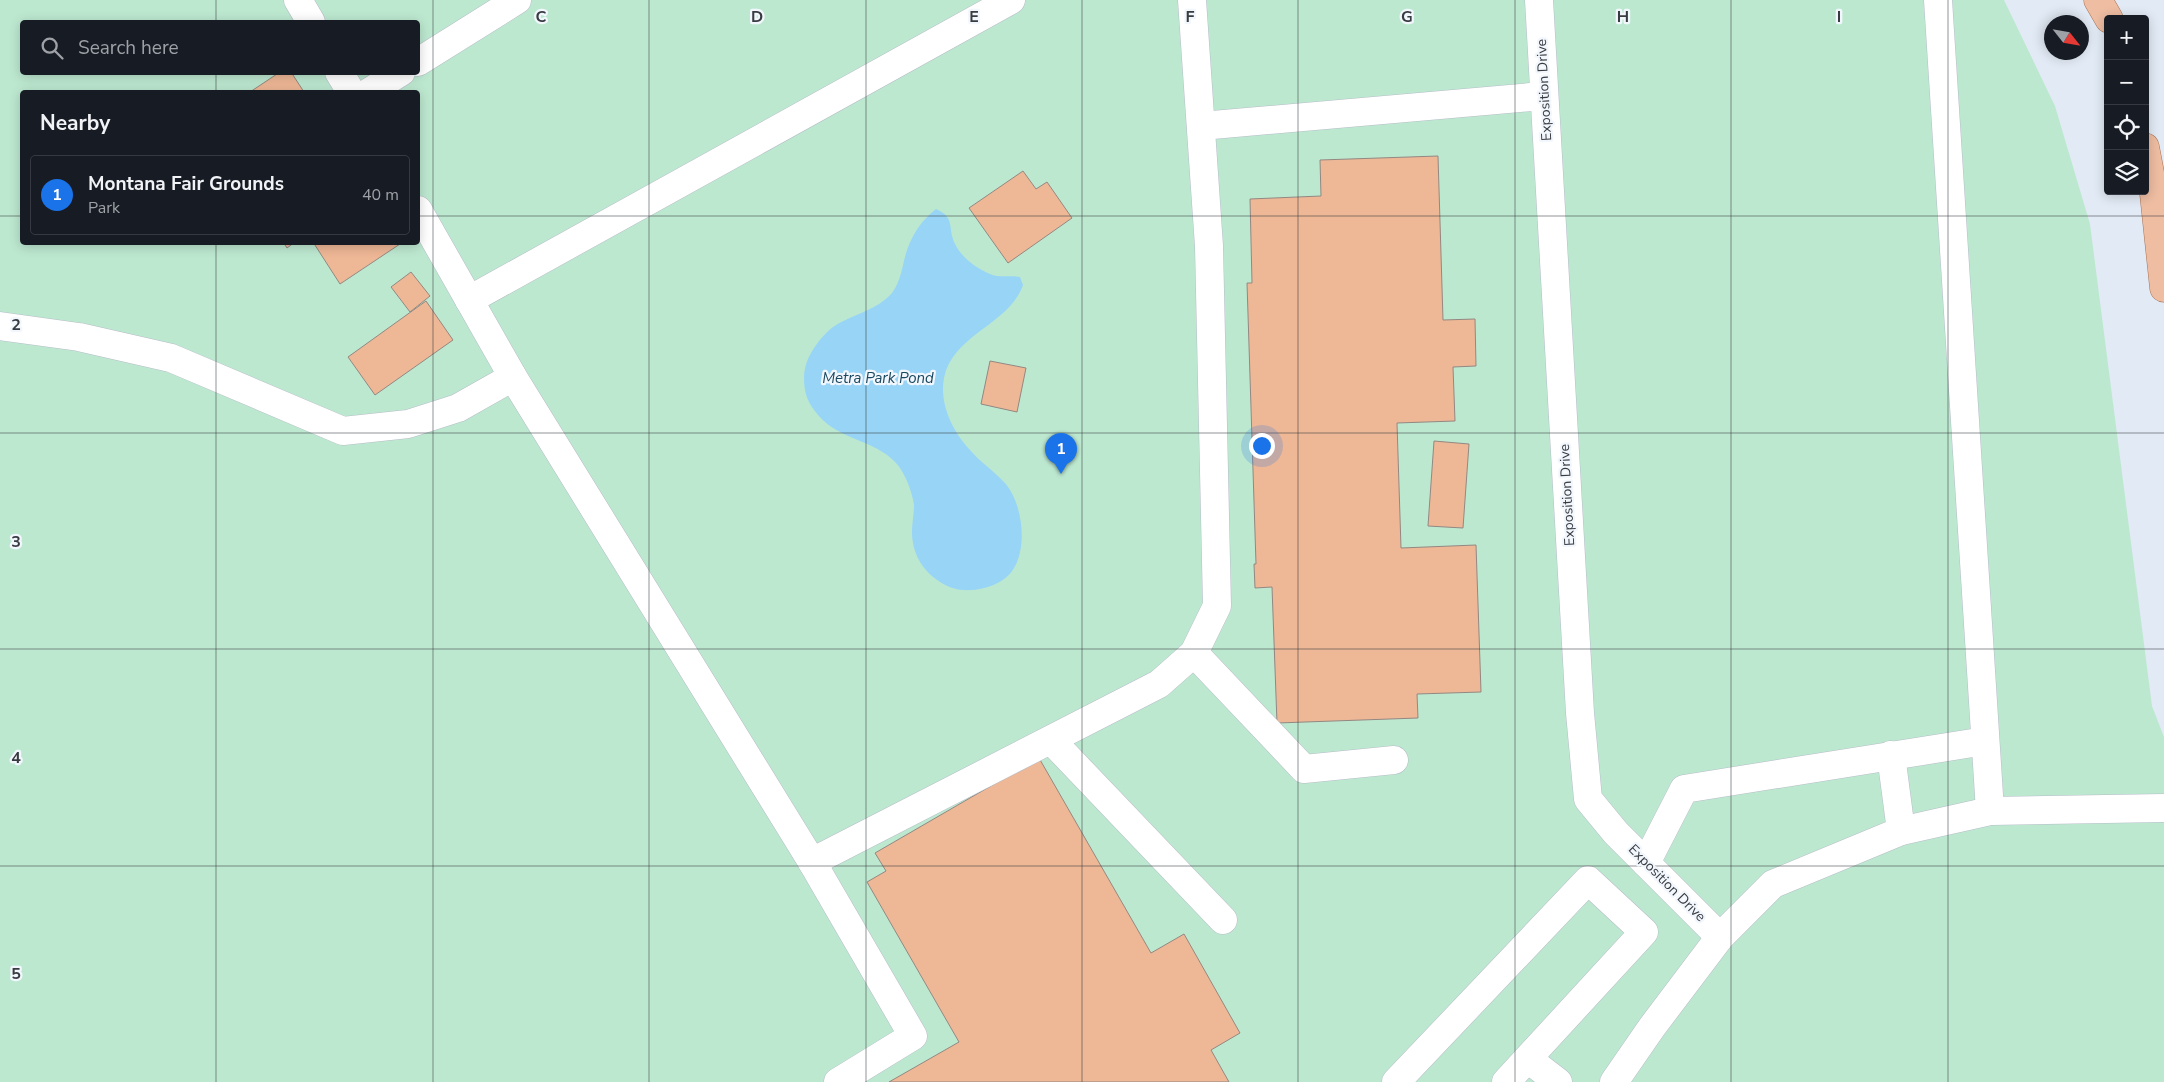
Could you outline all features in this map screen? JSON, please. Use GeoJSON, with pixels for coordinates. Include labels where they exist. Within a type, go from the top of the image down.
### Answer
{"type":"FeatureCollection","features":[{"type":"Feature","properties":{"kind":"main road"},"geometry":{"type":"LineString","coordinates":[[2098,0],[2107,15]]}},
{"type":"Feature","properties":{"kind":"main road"},"geometry":{"type":"LineString","coordinates":[[2146,150],[2154,194],[2164,288]]}},
{"type":"Feature","properties":{"kind":"street"},"geometry":{"type":"LineString","coordinates":[[298,0],[310,20]]}},
{"type":"Feature","properties":{"kind":"street"},"geometry":{"type":"LineString","coordinates":[[420,61],[517,0]]}},
{"type":"Feature","properties":{"kind":"street"},"geometry":{"type":"LineString","coordinates":[[469,300],[1011,0]]}},
{"type":"Feature","properties":{"kind":"street"},"geometry":{"type":"LineString","coordinates":[[812,862],[1159,684],[1194,654],[1217,606],[1209,246],[1192,0]]}},
{"type":"Feature","properties":{"kind":"street","name":"Exposition Drive"},"geometry":{"type":"LineString","coordinates":[[1539,0],[1543,96],[1580,713],[1588,798],[1616,833],[1720,936]]}},
{"type":"Feature","properties":{"kind":"street"},"geometry":{"type":"LineString","coordinates":[[1938,0],[1990,811]]}},
{"type":"Feature","properties":{"kind":"street"},"geometry":{"type":"LineString","coordinates":[[341,75],[349,90]]}},
{"type":"Feature","properties":{"kind":"street"},"geometry":{"type":"LineString","coordinates":[[373,90],[397,75]]}},
{"type":"Feature","properties":{"kind":"street"},"geometry":{"type":"LineString","coordinates":[[1201,126],[1543,96]]}},
{"type":"Feature","properties":{"kind":"street"},"geometry":{"type":"LineString","coordinates":[[420,214],[513,377],[812,862],[913,1036],[838,1082]]}},
{"type":"Feature","properties":{"kind":"street"},"geometry":{"type":"LineString","coordinates":[[0,326],[79,337],[171,358],[343,431],[408,424],[458,408],[513,377]]}},
{"type":"Feature","properties":{"kind":"street"},"geometry":{"type":"LineString","coordinates":[[1194,654],[1304,769],[1394,760]]}},
{"type":"Feature","properties":{"kind":"street"},"geometry":{"type":"LineString","coordinates":[[1050,740],[1223,920]]}},
{"type":"Feature","properties":{"kind":"street"},"geometry":{"type":"LineString","coordinates":[[1646,863],[1684,789],[1985,741]]}},
{"type":"Feature","properties":{"kind":"street"},"geometry":{"type":"LineString","coordinates":[[1891,756],[1901,831]]}},
{"type":"Feature","properties":{"kind":"street"},"geometry":{"type":"LineString","coordinates":[[1614,1082],[1652,1027],[1720,936],[1773,884],[1901,831],[1990,811],[2164,808]]}},
{"type":"Feature","properties":{"kind":"street"},"geometry":{"type":"LineString","coordinates":[[1396,1082],[1588,880],[1644,932],[1506,1082]]}},
{"type":"Feature","properties":{"kind":"street"},"geometry":{"type":"LineString","coordinates":[[1528,1059],[1558,1082]]}},
{"type":"Feature","properties":{"kind":"green space"},"geometry":{"type":"Polygon","coordinates":[[[0,0],[2004,0],[2055,106],[2090,224],[2152,706],[2164,737],[2164,1082],[0,1082],[0,0]]]}},
{"type":"Feature","properties":{"kind":"water","name":"Metra Park Pond"},"geometry":{"type":"Polygon","coordinates":[[[936,209],[942,212],[949,220],[955,244],[961,254],[970,262],[993,275],[1020,277],[1023,285],[1016,299],[1006,310],[958,351],[949,363],[944,378],[944,398],[953,426],[970,450],[1010,490],[1019,511],[1021,524],[1021,548],[1014,568],[1005,578],[997,583],[972,590],[961,590],[945,585],[928,573],[916,555],[914,548],[912,529],[914,505],[908,482],[899,467],[878,449],[827,424],[809,402],[804,384],[808,359],[824,335],[843,321],[879,304],[892,293],[900,277],[912,238],[922,222],[936,209]]]}},
{"type":"Feature","properties":{"kind":"building"},"geometry":{"type":"Polygon","coordinates":[[[276,75],[293,75],[303,90],[253,90],[276,75]]]}},
{"type":"Feature","properties":{"kind":"building"},"geometry":{"type":"Polygon","coordinates":[[[1438,156],[1443,320],[1475,319],[1476,366],[1453,367],[1455,421],[1397,423],[1401,548],[1476,545],[1481,692],[1417,694],[1418,718],[1277,723],[1272,587],[1255,588],[1254,564],[1256,564],[1247,283],[1252,283],[1250,199],[1321,196],[1320,160],[1438,156]]]}},
{"type":"Feature","properties":{"kind":"building"},"geometry":{"type":"Polygon","coordinates":[[[1023,171],[1036,189],[1047,182],[1072,218],[1008,263],[969,208],[1023,171]]]}},
{"type":"Feature","properties":{"kind":"building"},"geometry":{"type":"Polygon","coordinates":[[[315,245],[398,245],[340,284],[315,245]]]}},
{"type":"Feature","properties":{"kind":"building"},"geometry":{"type":"Polygon","coordinates":[[[411,272],[430,296],[410,312],[391,287],[411,272]]]}},
{"type":"Feature","properties":{"kind":"building"},"geometry":{"type":"Polygon","coordinates":[[[426,301],[453,340],[375,395],[348,357],[426,301]]]}},
{"type":"Feature","properties":{"kind":"building"},"geometry":{"type":"Polygon","coordinates":[[[990,361],[1026,368],[1017,412],[981,404],[990,361]]]}},
{"type":"Feature","properties":{"kind":"building"},"geometry":{"type":"Polygon","coordinates":[[[1434,441],[1469,444],[1463,528],[1428,526],[1434,441]]]}},
{"type":"Feature","properties":{"kind":"building"},"geometry":{"type":"Polygon","coordinates":[[[1039,758],[1151,953],[1184,934],[1240,1033],[1211,1050],[1229,1082],[889,1082],[959,1042],[867,882],[886,871],[875,853],[1039,758]]]}},
{"type":"Feature","properties":{"kind":"place","name":"Montana Fair Grounds"},"geometry":{"type":"Point","coordinates":[1061,474]}}]}
